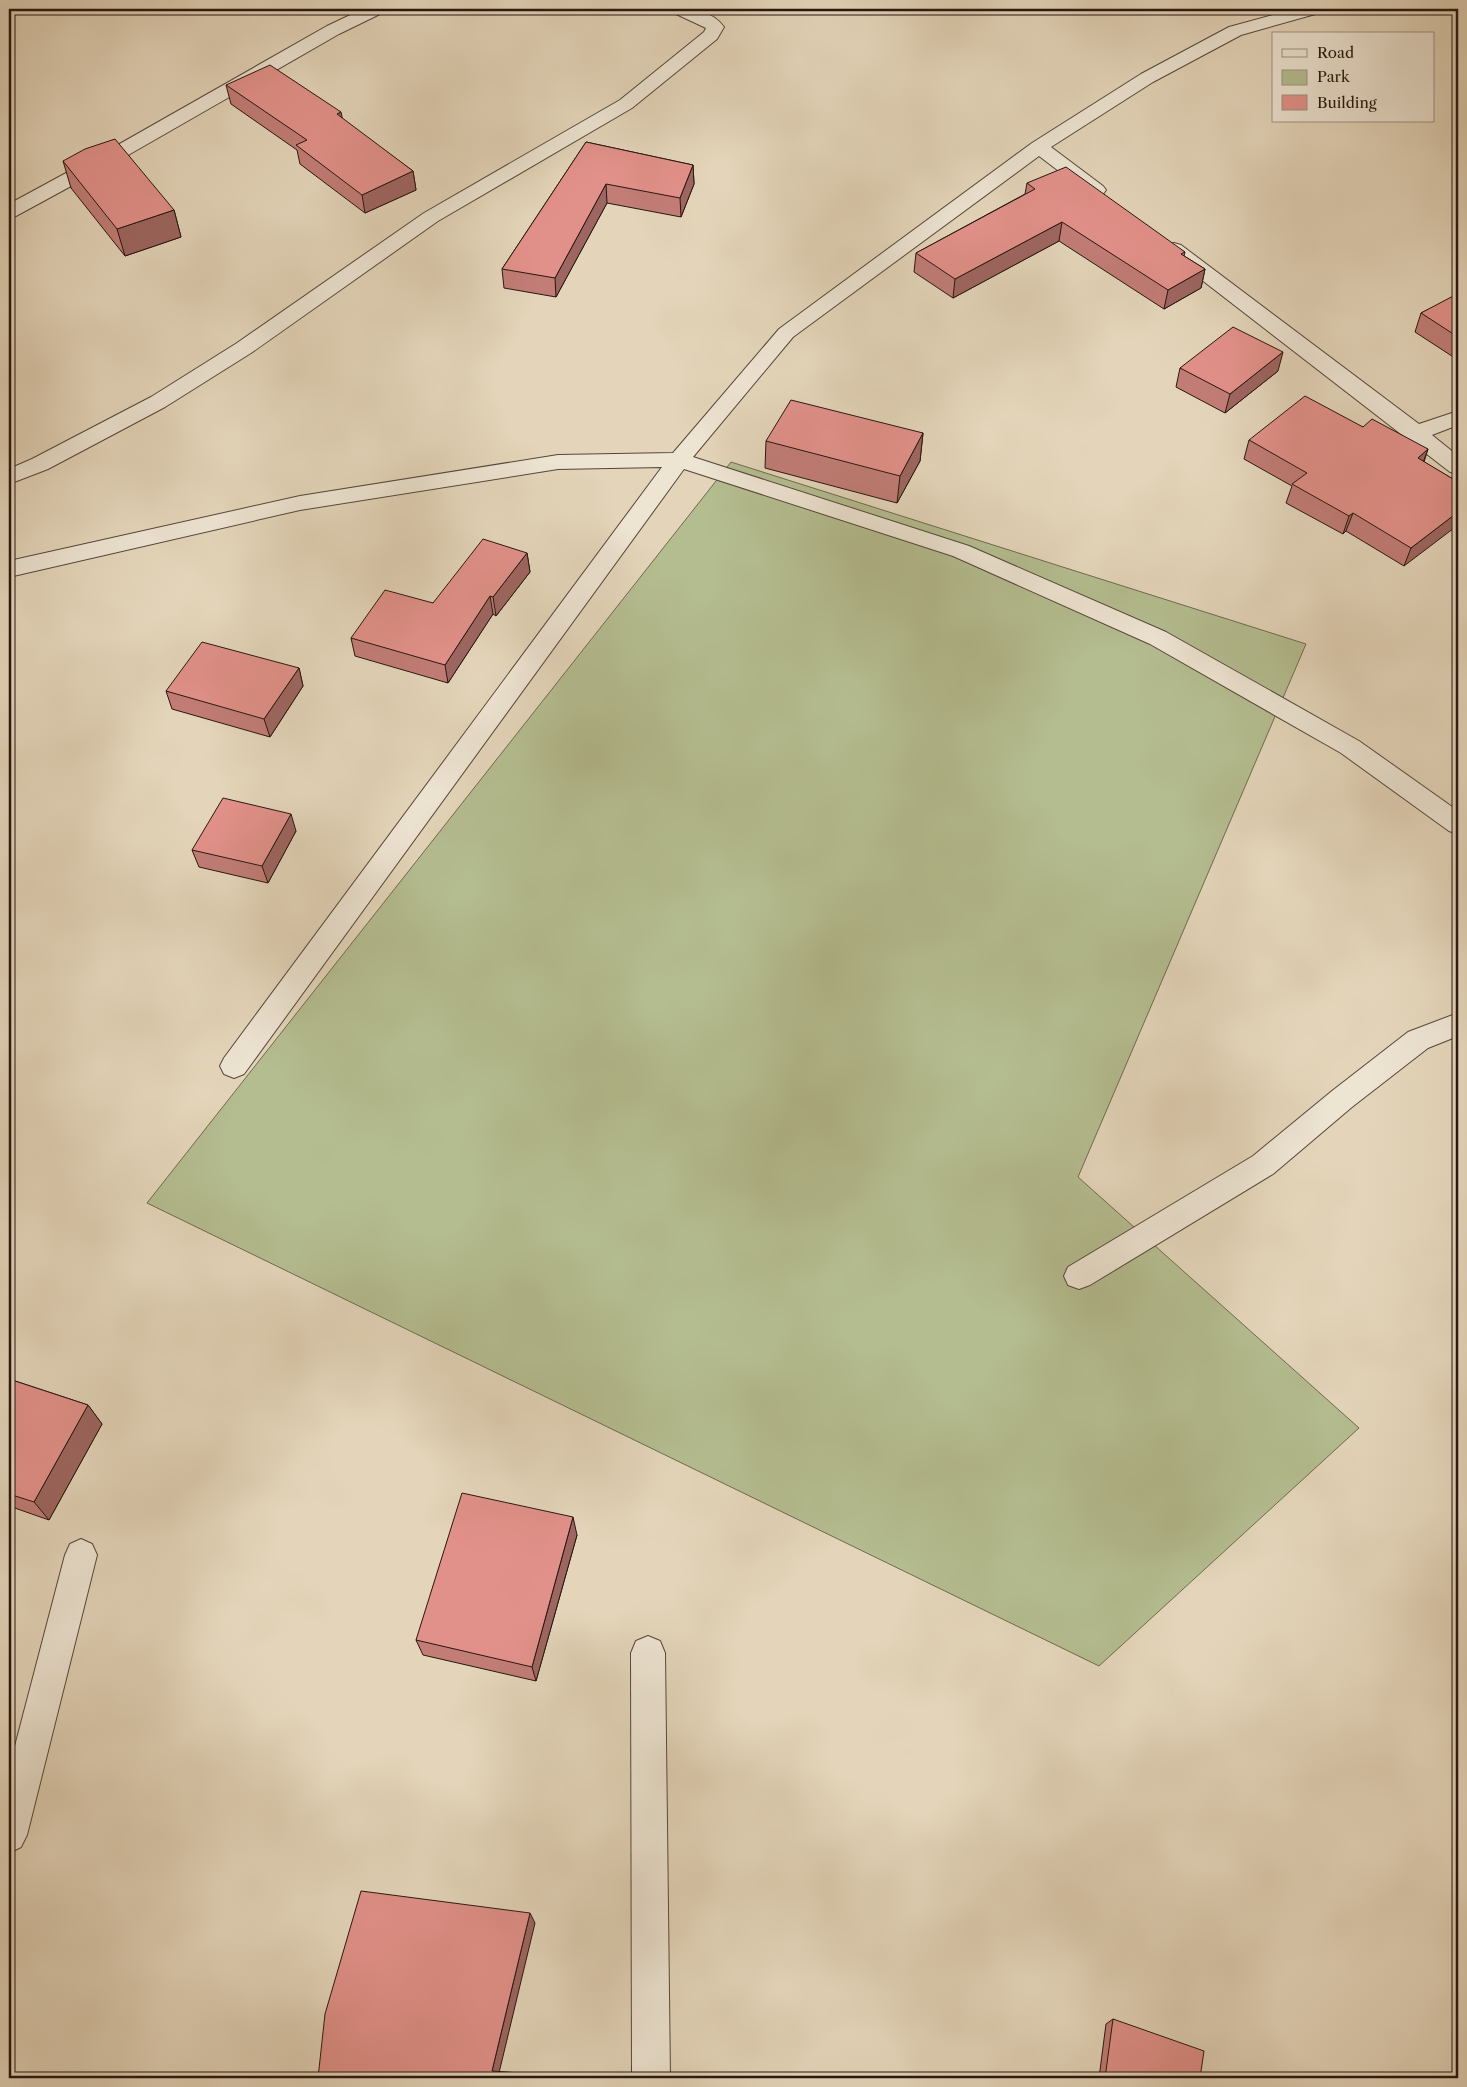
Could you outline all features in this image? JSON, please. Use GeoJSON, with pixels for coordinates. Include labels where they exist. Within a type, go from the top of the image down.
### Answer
{"type":"FeatureCollection","features":[{"type":"Feature","properties":{"kind":"street"},"geometry":{"type":"LineString","coordinates":[[9,212],[123,150],[334,30],[376,9]]}},
{"type":"Feature","properties":{"kind":"street"},"geometry":{"type":"LineString","coordinates":[[9,477],[40,464],[158,402],[244,348],[431,217],[626,104],[712,34],[715,27],[708,21],[680,9]]}},
{"type":"Feature","properties":{"kind":"street"},"geometry":{"type":"LineString","coordinates":[[234,1066],[679,460],[786,333],[1039,147],[1147,78],[1235,32],[1313,9]]}},
{"type":"Feature","properties":{"kind":"street"},"geometry":{"type":"LineString","coordinates":[[1039,147],[1110,200]]}},
{"type":"Feature","properties":{"kind":"street"},"geometry":{"type":"LineString","coordinates":[[1157,236],[1458,467]]}},
{"type":"Feature","properties":{"kind":"street"},"geometry":{"type":"LineString","coordinates":[[1416,433],[1458,418]]}},
{"type":"Feature","properties":{"kind":"street"},"geometry":{"type":"LineString","coordinates":[[9,569],[300,503],[558,462],[679,460],[961,551],[1158,638],[1350,747],[1458,824]]}},
{"type":"Feature","properties":{"kind":"street"},"geometry":{"type":"LineString","coordinates":[[1079,1276],[1263,1165],[1342,1099],[1418,1040],[1458,1024]]}},
{"type":"Feature","properties":{"kind":"street"},"geometry":{"type":"LineString","coordinates":[[9,1836],[81,1555]]}},
{"type":"Feature","properties":{"kind":"street"},"geometry":{"type":"LineString","coordinates":[[648,1653],[651,2078]]}},
{"type":"Feature","properties":{"kind":"green space"},"geometry":{"type":"Polygon","coordinates":[[[731,462],[1306,644],[1078,1177],[1359,1428],[1099,1666],[147,1203],[731,462]]]}},
{"type":"Feature","properties":{"kind":"building"},"geometry":{"type":"Polygon","coordinates":[[[270,65],[341,112],[337,114],[413,171],[362,195],[296,145],[307,140],[226,85],[270,65]]]}},
{"type":"Feature","properties":{"kind":"building"},"geometry":{"type":"Polygon","coordinates":[[[115,139],[174,210],[117,229],[63,161],[85,149],[115,139]]]}},
{"type":"Feature","properties":{"kind":"building"},"geometry":{"type":"Polygon","coordinates":[[[586,142],[693,165],[680,198],[606,184],[555,278],[502,269],[586,142]]]}},
{"type":"Feature","properties":{"kind":"building"},"geometry":{"type":"Polygon","coordinates":[[[1066,167],[1185,252],[1181,254],[1205,269],[1168,290],[1062,222],[955,279],[916,253],[1035,189],[1027,183],[1066,167]]]}},
{"type":"Feature","properties":{"kind":"building"},"geometry":{"type":"Polygon","coordinates":[[[1458,295],[1458,337],[1421,313],[1458,295]]]}},
{"type":"Feature","properties":{"kind":"building"},"geometry":{"type":"Polygon","coordinates":[[[1233,327],[1283,352],[1230,394],[1180,368],[1233,327]]]}},
{"type":"Feature","properties":{"kind":"building"},"geometry":{"type":"Polygon","coordinates":[[[1305,396],[1363,427],[1372,419],[1428,449],[1418,458],[1458,482],[1458,512],[1411,548],[1353,513],[1349,516],[1292,484],[1307,473],[1249,440],[1305,396]]]}},
{"type":"Feature","properties":{"kind":"building"},"geometry":{"type":"Polygon","coordinates":[[[791,400],[923,433],[900,476],[766,441],[791,400]]]}},
{"type":"Feature","properties":{"kind":"building"},"geometry":{"type":"Polygon","coordinates":[[[483,539],[527,553],[493,597],[490,596],[445,665],[351,638],[385,590],[433,603],[483,539]]]}},
{"type":"Feature","properties":{"kind":"building"},"geometry":{"type":"Polygon","coordinates":[[[202,642],[299,668],[264,719],[166,691],[202,642]]]}},
{"type":"Feature","properties":{"kind":"building"},"geometry":{"type":"Polygon","coordinates":[[[223,798],[291,814],[262,866],[192,850],[223,798]]]}},
{"type":"Feature","properties":{"kind":"building"},"geometry":{"type":"Polygon","coordinates":[[[9,1379],[88,1405],[34,1502],[9,1494],[9,1379]]]}},
{"type":"Feature","properties":{"kind":"building"},"geometry":{"type":"Polygon","coordinates":[[[462,1493],[573,1517],[532,1667],[416,1640],[462,1493]]]}},
{"type":"Feature","properties":{"kind":"building"},"geometry":{"type":"Polygon","coordinates":[[[361,1891],[530,1913],[492,2071],[550,2075],[550,2078],[318,2078],[325,2014],[361,1891]]]}},
{"type":"Feature","properties":{"kind":"building"},"geometry":{"type":"Polygon","coordinates":[[[1113,2019],[1204,2051],[1200,2078],[1105,2078],[1113,2019]]]}}]}
